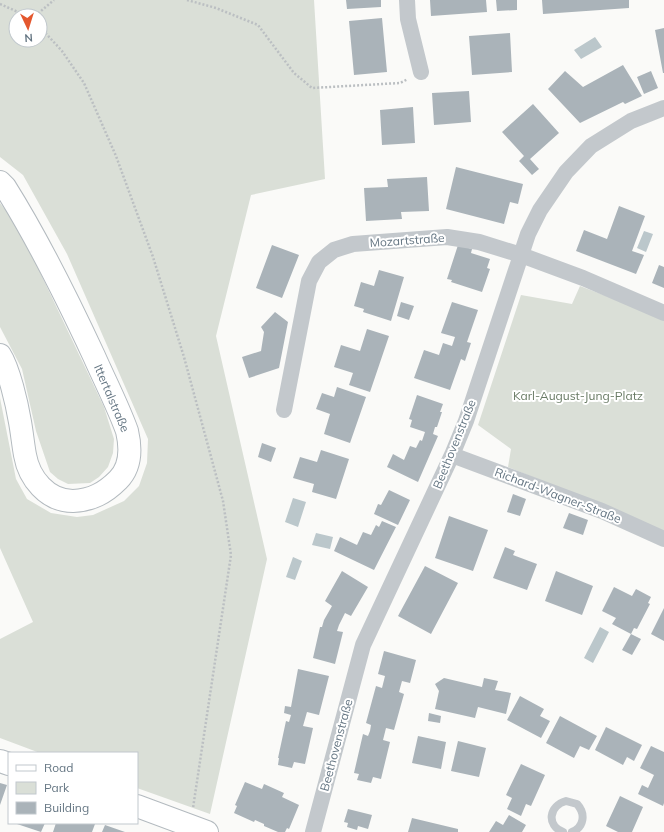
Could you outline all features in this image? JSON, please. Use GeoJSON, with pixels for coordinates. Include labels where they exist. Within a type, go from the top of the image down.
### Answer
{"type":"FeatureCollection","features":[{"type":"Feature","properties":{"kind":"main road","name":"Ittertalstraße"},"geometry":{"type":"LineString","coordinates":[[0,182],[5,187],[28,224],[59,283],[127,431],[130,444],[129,459],[121,477],[109,489],[95,497],[67,501],[46,493],[37,482],[29,470],[25,456],[16,399],[0,355]]}},
{"type":"Feature","properties":{"kind":"main road"},"geometry":{"type":"LineString","coordinates":[[138,806],[201,830]]}},
{"type":"Feature","properties":{"kind":"street"},"geometry":{"type":"LineString","coordinates":[[407,0],[408,19],[421,72]]}},
{"type":"Feature","properties":{"kind":"street","name":"Beethovenstraße"},"geometry":{"type":"LineString","coordinates":[[313,832],[363,646],[452,455],[466,421],[528,234],[540,210],[566,172],[591,146],[631,121],[664,108]]}},
{"type":"Feature","properties":{"kind":"street","name":"Mozartstraße"},"geometry":{"type":"LineString","coordinates":[[284,410],[309,281],[319,262],[334,250],[353,244],[448,237],[479,242],[521,255],[583,278],[664,313]]}},
{"type":"Feature","properties":{"kind":"street","name":"Richard-Wagner-Straße"},"geometry":{"type":"LineString","coordinates":[[452,455],[602,511],[664,539]]}},
{"type":"Feature","properties":{"kind":"lane"},"geometry":{"type":"LineString","coordinates":[[563,832],[554,826],[552,814],[556,806],[569,801],[577,804],[583,813],[581,825],[572,832]]}},
{"type":"Feature","properties":{"kind":"path"},"geometry":{"type":"LineString","coordinates":[[44,8],[54,0]]}},
{"type":"Feature","properties":{"kind":"path"},"geometry":{"type":"LineString","coordinates":[[187,0],[216,8],[258,25],[294,73],[312,88],[400,82],[421,72]]}},
{"type":"Feature","properties":{"kind":"path"},"geometry":{"type":"LineString","coordinates":[[48,36],[62,51],[84,83],[116,156],[153,257],[184,357],[223,501],[232,555],[200,771],[201,830]]}},
{"type":"Feature","properties":{"kind":"green space"},"geometry":{"type":"Polygon","coordinates":[[[0,0],[314,0],[325,179],[251,195],[216,336],[267,559],[210,814],[138,788],[138,752],[37,752],[0,738],[0,639],[33,622],[0,548],[0,398],[16,479],[27,499],[51,513],[77,517],[93,515],[124,501],[139,486],[147,463],[148,439],[67,254],[23,175],[0,157],[0,0]]]}},
{"type":"Feature","properties":{"kind":"green space"},"geometry":{"type":"Polygon","coordinates":[[[0,203],[18,226],[104,407],[114,439],[113,453],[108,467],[99,477],[90,483],[68,484],[58,479],[50,472],[36,431],[22,369],[0,327],[0,203]]]}},
{"type":"Feature","properties":{"kind":"green space","name":"Karl-August-Jung-Platz"},"geometry":{"type":"Polygon","coordinates":[[[580,286],[664,318],[664,531],[508,467],[511,449],[478,425],[521,295],[572,304],[580,286]]]}},
{"type":"Feature","properties":{"kind":"shaded area"},"geometry":{"type":"Polygon","coordinates":[[[595,37],[602,47],[581,59],[574,50],[595,37]]]}},
{"type":"Feature","properties":{"kind":"shaded area"},"geometry":{"type":"Polygon","coordinates":[[[644,231],[653,234],[646,252],[637,248],[644,231]]]}},
{"type":"Feature","properties":{"kind":"shaded area"},"geometry":{"type":"Polygon","coordinates":[[[293,498],[306,502],[298,527],[285,522],[293,498]]]}},
{"type":"Feature","properties":{"kind":"shaded area"},"geometry":{"type":"Polygon","coordinates":[[[316,533],[333,537],[330,549],[312,545],[316,533]]]}},
{"type":"Feature","properties":{"kind":"shaded area"},"geometry":{"type":"Polygon","coordinates":[[[293,557],[302,561],[295,580],[286,577],[293,557]]]}},
{"type":"Feature","properties":{"kind":"shaded area"},"geometry":{"type":"Polygon","coordinates":[[[600,627],[609,632],[593,663],[584,658],[600,627]]]}},
{"type":"Feature","properties":{"kind":"building"},"geometry":{"type":"Polygon","coordinates":[[[346,0],[381,0],[381,7],[347,9],[346,0]]]}},
{"type":"Feature","properties":{"kind":"building"},"geometry":{"type":"Polygon","coordinates":[[[430,0],[486,0],[487,12],[431,16],[430,0]]]}},
{"type":"Feature","properties":{"kind":"building"},"geometry":{"type":"Polygon","coordinates":[[[496,0],[517,0],[517,10],[497,11],[496,0]]]}},
{"type":"Feature","properties":{"kind":"building"},"geometry":{"type":"Polygon","coordinates":[[[542,0],[629,0],[629,8],[543,14],[542,0]]]}},
{"type":"Feature","properties":{"kind":"building"},"geometry":{"type":"Polygon","coordinates":[[[382,18],[387,72],[354,75],[349,21],[382,18]]]}},
{"type":"Feature","properties":{"kind":"building"},"geometry":{"type":"Polygon","coordinates":[[[664,28],[664,73],[663,73],[655,30],[664,28]]]}},
{"type":"Feature","properties":{"kind":"building"},"geometry":{"type":"Polygon","coordinates":[[[510,33],[512,72],[472,75],[469,36],[510,33]]]}},
{"type":"Feature","properties":{"kind":"building"},"geometry":{"type":"Polygon","coordinates":[[[623,65],[642,96],[625,104],[623,102],[580,123],[548,89],[565,71],[583,87],[623,65]]]}},
{"type":"Feature","properties":{"kind":"building"},"geometry":{"type":"Polygon","coordinates":[[[651,71],[658,88],[644,94],[637,77],[651,71]]]}},
{"type":"Feature","properties":{"kind":"building"},"geometry":{"type":"Polygon","coordinates":[[[469,91],[471,122],[434,125],[432,93],[469,91]]]}},
{"type":"Feature","properties":{"kind":"building"},"geometry":{"type":"Polygon","coordinates":[[[533,104],[559,133],[530,159],[539,169],[532,175],[519,161],[524,156],[502,132],[533,104]]]}},
{"type":"Feature","properties":{"kind":"building"},"geometry":{"type":"Polygon","coordinates":[[[413,107],[415,143],[382,145],[380,110],[413,107]]]}},
{"type":"Feature","properties":{"kind":"building"},"geometry":{"type":"Polygon","coordinates":[[[456,167],[523,184],[518,204],[510,202],[504,224],[446,209],[456,167]]]}},
{"type":"Feature","properties":{"kind":"building"},"geometry":{"type":"Polygon","coordinates":[[[427,177],[429,211],[401,212],[402,219],[366,221],[364,188],[388,187],[387,179],[427,177]]]}},
{"type":"Feature","properties":{"kind":"building"},"geometry":{"type":"Polygon","coordinates":[[[619,206],[645,216],[632,251],[644,255],[636,274],[576,251],[584,230],[607,239],[619,206]]]}},
{"type":"Feature","properties":{"kind":"building"},"geometry":{"type":"Polygon","coordinates":[[[272,245],[299,255],[282,298],[256,288],[272,245]]]}},
{"type":"Feature","properties":{"kind":"building"},"geometry":{"type":"Polygon","coordinates":[[[458,245],[472,249],[471,253],[490,259],[487,268],[490,269],[482,292],[451,282],[452,280],[447,279],[458,245]]]}},
{"type":"Feature","properties":{"kind":"building"},"geometry":{"type":"Polygon","coordinates":[[[659,265],[664,267],[664,288],[652,283],[659,265]]]}},
{"type":"Feature","properties":{"kind":"building"},"geometry":{"type":"Polygon","coordinates":[[[379,270],[404,277],[391,321],[363,312],[364,309],[354,306],[361,282],[374,286],[379,270]]]}},
{"type":"Feature","properties":{"kind":"building"},"geometry":{"type":"Polygon","coordinates":[[[401,302],[414,306],[409,320],[397,316],[401,302]]]}},
{"type":"Feature","properties":{"kind":"building"},"geometry":{"type":"Polygon","coordinates":[[[452,302],[478,310],[467,342],[471,343],[465,361],[461,359],[450,390],[414,378],[424,350],[439,355],[443,343],[452,346],[455,337],[441,333],[452,302]]]}},
{"type":"Feature","properties":{"kind":"building"},"geometry":{"type":"Polygon","coordinates":[[[275,312],[288,322],[279,368],[249,378],[242,357],[261,351],[264,332],[261,327],[275,312]]]}},
{"type":"Feature","properties":{"kind":"building"},"geometry":{"type":"Polygon","coordinates":[[[367,329],[389,336],[370,392],[349,385],[353,373],[334,367],[341,345],[360,351],[367,329]]]}},
{"type":"Feature","properties":{"kind":"building"},"geometry":{"type":"Polygon","coordinates":[[[337,387],[366,397],[350,443],[324,434],[330,414],[316,409],[322,393],[334,397],[337,387]]]}},
{"type":"Feature","properties":{"kind":"building"},"geometry":{"type":"Polygon","coordinates":[[[417,395],[443,404],[437,427],[435,427],[433,434],[438,436],[418,482],[387,467],[393,454],[404,460],[410,446],[416,448],[420,440],[422,441],[425,432],[410,427],[412,420],[409,419],[417,395]]]}},
{"type":"Feature","properties":{"kind":"building"},"geometry":{"type":"Polygon","coordinates":[[[262,443],[276,448],[271,462],[258,457],[262,443]]]}},
{"type":"Feature","properties":{"kind":"building"},"geometry":{"type":"Polygon","coordinates":[[[321,450],[349,459],[336,499],[312,492],[314,484],[293,478],[300,457],[317,462],[321,450]]]}},
{"type":"Feature","properties":{"kind":"building"},"geometry":{"type":"Polygon","coordinates":[[[389,490],[410,500],[398,525],[374,514],[378,504],[381,505],[389,490]]]}},
{"type":"Feature","properties":{"kind":"building"},"geometry":{"type":"Polygon","coordinates":[[[513,494],[526,499],[520,516],[507,512],[513,494]]]}},
{"type":"Feature","properties":{"kind":"building"},"geometry":{"type":"Polygon","coordinates":[[[569,513],[588,520],[583,535],[563,528],[569,513]]]}},
{"type":"Feature","properties":{"kind":"building"},"geometry":{"type":"Polygon","coordinates":[[[449,516],[488,530],[473,571],[435,558],[449,516]]]}},
{"type":"Feature","properties":{"kind":"building"},"geometry":{"type":"Polygon","coordinates":[[[382,521],[396,527],[374,570],[334,551],[340,537],[357,545],[363,532],[371,535],[376,525],[379,527],[382,521]]]}},
{"type":"Feature","properties":{"kind":"building"},"geometry":{"type":"Polygon","coordinates":[[[505,547],[515,551],[513,555],[537,564],[527,590],[493,578],[505,547]]]}},
{"type":"Feature","properties":{"kind":"building"},"geometry":{"type":"Polygon","coordinates":[[[425,566],[458,583],[431,634],[398,616],[425,566]]]}},
{"type":"Feature","properties":{"kind":"building"},"geometry":{"type":"Polygon","coordinates":[[[342,571],[368,587],[351,616],[345,613],[339,625],[337,631],[343,632],[335,664],[313,658],[320,627],[322,627],[324,620],[332,606],[325,601],[342,571]]]}},
{"type":"Feature","properties":{"kind":"building"},"geometry":{"type":"Polygon","coordinates":[[[556,571],[593,586],[582,615],[545,601],[556,571]]]}},
{"type":"Feature","properties":{"kind":"building"},"geometry":{"type":"Polygon","coordinates":[[[614,587],[632,596],[636,589],[651,597],[648,603],[650,604],[637,629],[634,628],[631,634],[612,624],[616,618],[602,611],[614,587]]]}},
{"type":"Feature","properties":{"kind":"building"},"geometry":{"type":"Polygon","coordinates":[[[664,608],[664,641],[651,634],[664,608]]]}},
{"type":"Feature","properties":{"kind":"building"},"geometry":{"type":"Polygon","coordinates":[[[631,634],[641,639],[632,655],[622,650],[631,634]]]}},
{"type":"Feature","properties":{"kind":"building"},"geometry":{"type":"Polygon","coordinates":[[[384,651],[416,660],[410,683],[402,681],[399,692],[404,694],[394,730],[386,728],[383,740],[390,742],[381,779],[373,777],[371,783],[357,780],[359,774],[354,773],[363,734],[368,736],[370,731],[371,725],[366,723],[376,686],[382,688],[385,676],[378,674],[384,651]]]}},
{"type":"Feature","properties":{"kind":"building"},"geometry":{"type":"Polygon","coordinates":[[[298,669],[329,676],[319,715],[307,712],[303,726],[313,728],[305,764],[294,762],[292,768],[278,765],[278,758],[286,721],[289,722],[291,715],[284,713],[285,706],[291,707],[298,669]]]}},
{"type":"Feature","properties":{"kind":"building"},"geometry":{"type":"Polygon","coordinates":[[[444,678],[482,687],[484,678],[498,681],[495,690],[511,693],[506,714],[478,707],[475,718],[435,709],[439,691],[435,684],[444,678]]]}},
{"type":"Feature","properties":{"kind":"building"},"geometry":{"type":"Polygon","coordinates":[[[520,696],[544,709],[540,716],[550,721],[541,738],[507,720],[520,696]]]}},
{"type":"Feature","properties":{"kind":"building"},"geometry":{"type":"Polygon","coordinates":[[[429,713],[441,716],[440,723],[428,721],[429,713]]]}},
{"type":"Feature","properties":{"kind":"building"},"geometry":{"type":"Polygon","coordinates":[[[560,716],[597,736],[589,750],[580,746],[574,758],[546,743],[560,716]]]}},
{"type":"Feature","properties":{"kind":"building"},"geometry":{"type":"Polygon","coordinates":[[[606,727],[642,745],[634,761],[627,757],[623,765],[595,750],[606,727]]]}},
{"type":"Feature","properties":{"kind":"building"},"geometry":{"type":"Polygon","coordinates":[[[418,736],[446,742],[441,769],[412,763],[418,736]]]}},
{"type":"Feature","properties":{"kind":"building"},"geometry":{"type":"Polygon","coordinates":[[[458,741],[486,748],[479,777],[451,771],[458,741]]]}},
{"type":"Feature","properties":{"kind":"building"},"geometry":{"type":"Polygon","coordinates":[[[651,746],[664,752],[663,806],[638,794],[642,785],[648,788],[654,775],[640,768],[651,746]]]}},
{"type":"Feature","properties":{"kind":"building"},"geometry":{"type":"Polygon","coordinates":[[[521,764],[545,775],[531,806],[526,804],[521,816],[507,809],[512,798],[506,795],[521,764]]]}},
{"type":"Feature","properties":{"kind":"building"},"geometry":{"type":"Polygon","coordinates":[[[245,782],[262,789],[264,784],[284,793],[282,797],[299,805],[289,829],[287,828],[285,832],[278,832],[255,820],[254,822],[234,813],[237,806],[235,805],[245,782]]]}},
{"type":"Feature","properties":{"kind":"building"},"geometry":{"type":"Polygon","coordinates":[[[0,783],[7,785],[0,805],[0,783]]]}},
{"type":"Feature","properties":{"kind":"building"},"geometry":{"type":"Polygon","coordinates":[[[620,796],[643,807],[632,832],[618,832],[606,826],[620,796]]]}},
{"type":"Feature","properties":{"kind":"building"},"geometry":{"type":"Polygon","coordinates":[[[348,809],[372,815],[368,829],[358,826],[357,830],[347,827],[348,823],[344,822],[348,809]]]}},
{"type":"Feature","properties":{"kind":"building"},"geometry":{"type":"Polygon","coordinates":[[[509,815],[526,825],[522,832],[489,832],[496,821],[503,825],[509,815]]]}},
{"type":"Feature","properties":{"kind":"building"},"geometry":{"type":"Polygon","coordinates":[[[412,818],[458,829],[458,832],[408,832],[412,818]]]}},
{"type":"Feature","properties":{"kind":"building"},"geometry":{"type":"Polygon","coordinates":[[[17,824],[45,824],[41,832],[17,824]]]}},
{"type":"Feature","properties":{"kind":"building"},"geometry":{"type":"Polygon","coordinates":[[[56,824],[95,824],[92,832],[53,832],[56,824]]]}},
{"type":"Feature","properties":{"kind":"building"},"geometry":{"type":"Polygon","coordinates":[[[105,825],[125,832],[102,832],[105,825]]]}}]}
